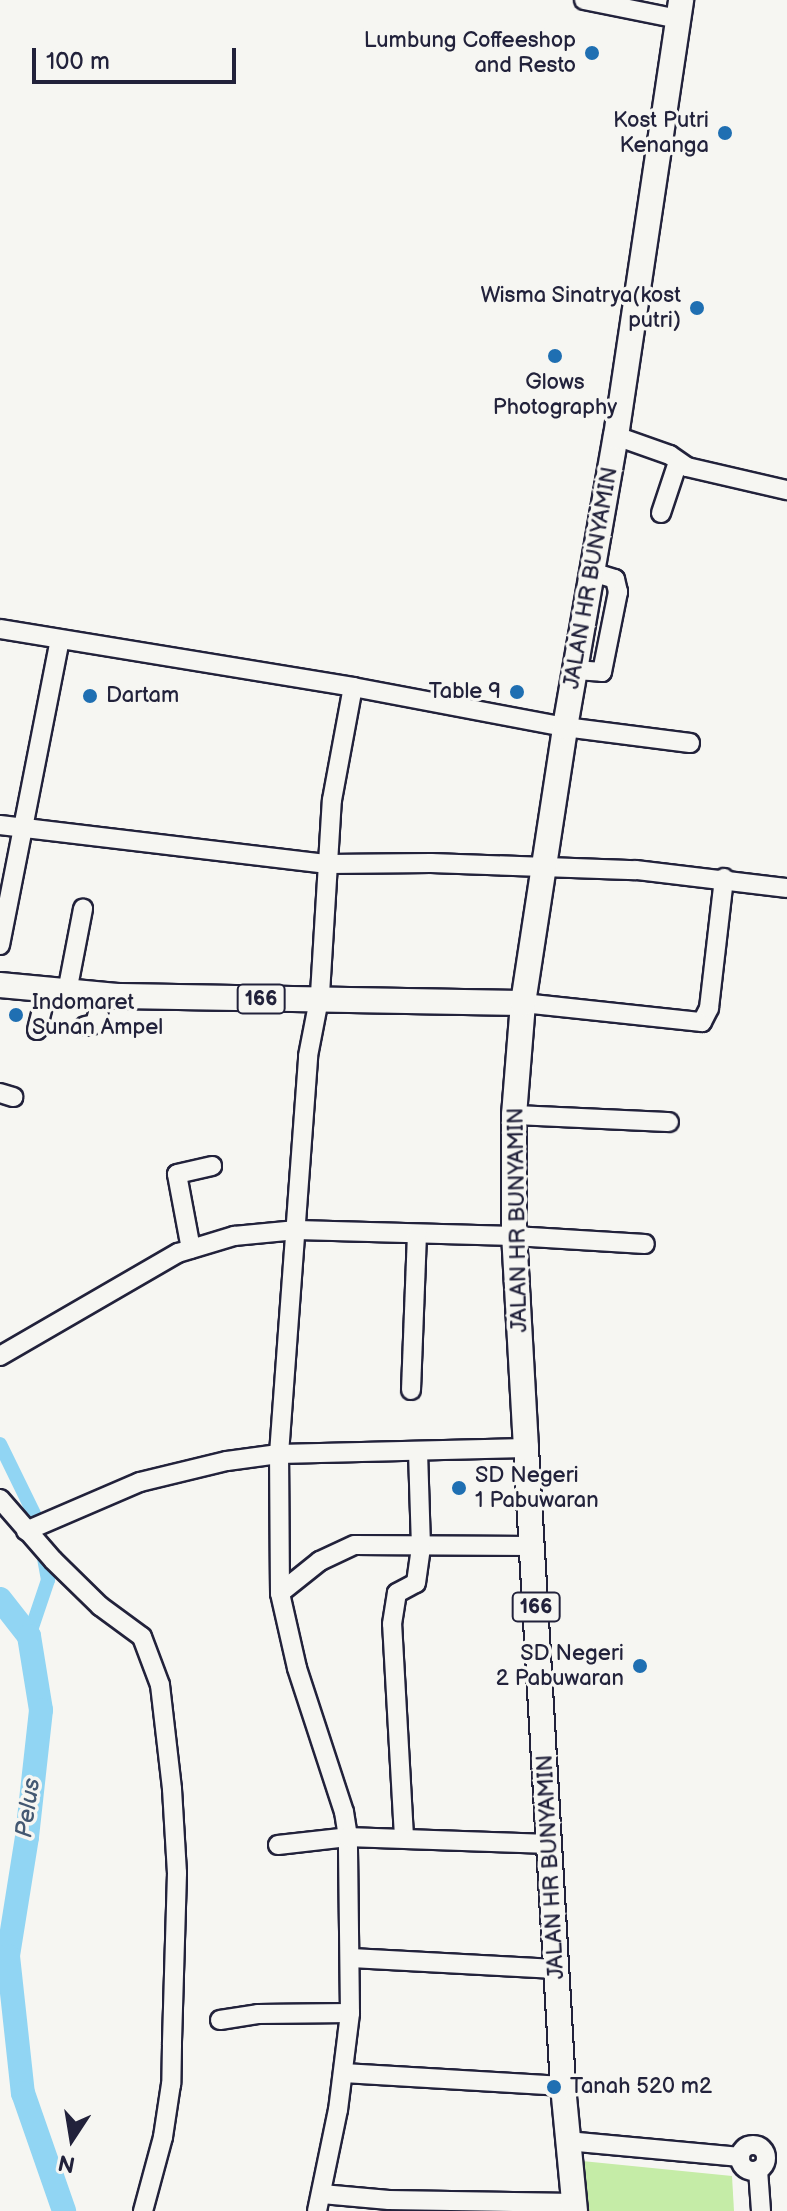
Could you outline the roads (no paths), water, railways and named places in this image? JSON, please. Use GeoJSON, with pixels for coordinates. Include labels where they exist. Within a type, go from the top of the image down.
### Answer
{"type":"FeatureCollection","features":[{"type":"Feature","properties":{"kind":"main road","name":"JALAN HR BUNYAMIN"},"geometry":{"type":"LineString","coordinates":[[575,2207],[563,2086],[514,1236],[514,1115],[523,1003],[565,727],[616,436],[680,9]]}},
{"type":"Feature","properties":{"kind":"main road","name":"166"},"geometry":{"type":"LineString","coordinates":[[0,985],[103,995],[523,1003]]}},
{"type":"Feature","properties":{"kind":"street"},"geometry":{"type":"LineString","coordinates":[[584,0],[680,9]]}},
{"type":"Feature","properties":{"kind":"street"},"geometry":{"type":"LineString","coordinates":[[616,436],[670,455],[678,462],[787,490]]}},
{"type":"Feature","properties":{"kind":"street"},"geometry":{"type":"LineString","coordinates":[[661,513],[678,462]]}},
{"type":"Feature","properties":{"kind":"street"},"geometry":{"type":"LineString","coordinates":[[0,629],[111,645],[565,727],[690,743]]}},
{"type":"Feature","properties":{"kind":"street"},"geometry":{"type":"LineString","coordinates":[[0,945],[60,640]]}},
{"type":"Feature","properties":{"kind":"street"},"geometry":{"type":"LineString","coordinates":[[353,687],[332,800],[319,999],[308,1056],[279,1454],[280,1593],[297,1668],[344,1812],[348,1837],[350,2013],[344,2073],[319,2203],[389,2200],[575,2207]]}},
{"type":"Feature","properties":{"kind":"street"},"geometry":{"type":"LineString","coordinates":[[0,825],[328,864],[545,867],[724,878],[787,888]]}},
{"type":"Feature","properties":{"kind":"street"},"geometry":{"type":"LineString","coordinates":[[523,1003],[702,1022],[709,1008],[724,878]]}},
{"type":"Feature","properties":{"kind":"street"},"geometry":{"type":"LineString","coordinates":[[37,1030],[57,991],[83,909]]}},
{"type":"Feature","properties":{"kind":"street"},"geometry":{"type":"LineString","coordinates":[[85,1026],[92,1026],[98,1019],[103,995]]}},
{"type":"Feature","properties":{"kind":"street"},"geometry":{"type":"LineString","coordinates":[[514,1115],[669,1122]]}},
{"type":"Feature","properties":{"kind":"street"},"geometry":{"type":"LineString","coordinates":[[191,1249],[177,1174],[212,1166]]}},
{"type":"Feature","properties":{"kind":"street"},"geometry":{"type":"LineString","coordinates":[[0,1356],[191,1249],[234,1236],[297,1230],[514,1236],[645,1244]]}},
{"type":"Feature","properties":{"kind":"street"},"geometry":{"type":"LineString","coordinates":[[411,1390],[417,1235]]}},
{"type":"Feature","properties":{"kind":"street"},"geometry":{"type":"LineString","coordinates":[[26,1531],[140,1482],[227,1461],[279,1454],[526,1448]]}},
{"type":"Feature","properties":{"kind":"street"},"geometry":{"type":"LineString","coordinates":[[404,1837],[394,1603],[397,1593],[416,1583],[421,1547],[418,1451]]}},
{"type":"Feature","properties":{"kind":"street"},"geometry":{"type":"LineString","coordinates":[[0,1499],[26,1531],[100,1606],[142,1637],[160,1685],[172,1789],[177,1873],[171,2084],[163,2137],[143,2211]]}},
{"type":"Feature","properties":{"kind":"street"},"geometry":{"type":"LineString","coordinates":[[280,1593],[320,1561],[355,1545],[532,1546]]}},
{"type":"Feature","properties":{"kind":"street"},"geometry":{"type":"LineString","coordinates":[[278,1845],[348,1837],[548,1844]]}},
{"type":"Feature","properties":{"kind":"street"},"geometry":{"type":"LineString","coordinates":[[351,1958],[556,1969]]}},
{"type":"Feature","properties":{"kind":"street"},"geometry":{"type":"LineString","coordinates":[[220,2020],[258,2014],[350,2013]]}},
{"type":"Feature","properties":{"kind":"street"},"geometry":{"type":"LineString","coordinates":[[344,2073],[563,2086]]}},
{"type":"Feature","properties":{"kind":"street"},"geometry":{"type":"LineString","coordinates":[[567,2141],[749,2166]]}},
{"type":"Feature","properties":{"kind":"street"},"geometry":{"type":"LineString","coordinates":[[749,2166],[750,2211]]}},
{"type":"Feature","properties":{"kind":"street"},"geometry":{"type":"LineString","coordinates":[[749,2166],[761,2211]]}},
{"type":"Feature","properties":{"kind":"waterway"},"geometry":{"type":"LineString","coordinates":[[0,1444],[37,1520],[48,1580],[29,1636]]}},
{"type":"Feature","properties":{"kind":"waterway","name":"Pelus"},"geometry":{"type":"LineString","coordinates":[[0,1599],[29,1636],[41,1710],[27,1837],[8,1956],[23,2093],[64,2211]]}},
{"type":"Feature","properties":{"kind":"place","name":"Lumbung Coffeeshop and Resto"},"geometry":{"type":"Point","coordinates":[592,53]}},
{"type":"Feature","properties":{"kind":"place","name":"Kost Putri Kenanga"},"geometry":{"type":"Point","coordinates":[725,133]}},
{"type":"Feature","properties":{"kind":"place","name":"Wisma Sinatrya(kost putri)"},"geometry":{"type":"Point","coordinates":[697,308]}},
{"type":"Feature","properties":{"kind":"place","name":"Glows Photography"},"geometry":{"type":"Point","coordinates":[555,356]}},
{"type":"Feature","properties":{"kind":"place","name":"Table 9"},"geometry":{"type":"Point","coordinates":[517,692]}},
{"type":"Feature","properties":{"kind":"place","name":"Dartam"},"geometry":{"type":"Point","coordinates":[90,696]}},
{"type":"Feature","properties":{"kind":"place","name":"Indomaret Sunan Ampel"},"geometry":{"type":"Point","coordinates":[16,1015]}},
{"type":"Feature","properties":{"kind":"place","name":"SD Negeri 1 Pabuwaran"},"geometry":{"type":"Point","coordinates":[459,1488]}},
{"type":"Feature","properties":{"kind":"place","name":"SD Negeri 2 Pabuwaran"},"geometry":{"type":"Point","coordinates":[640,1666]}},
{"type":"Feature","properties":{"kind":"place","name":"Tanah 520 m2"},"geometry":{"type":"Point","coordinates":[554,2087]}}]}
